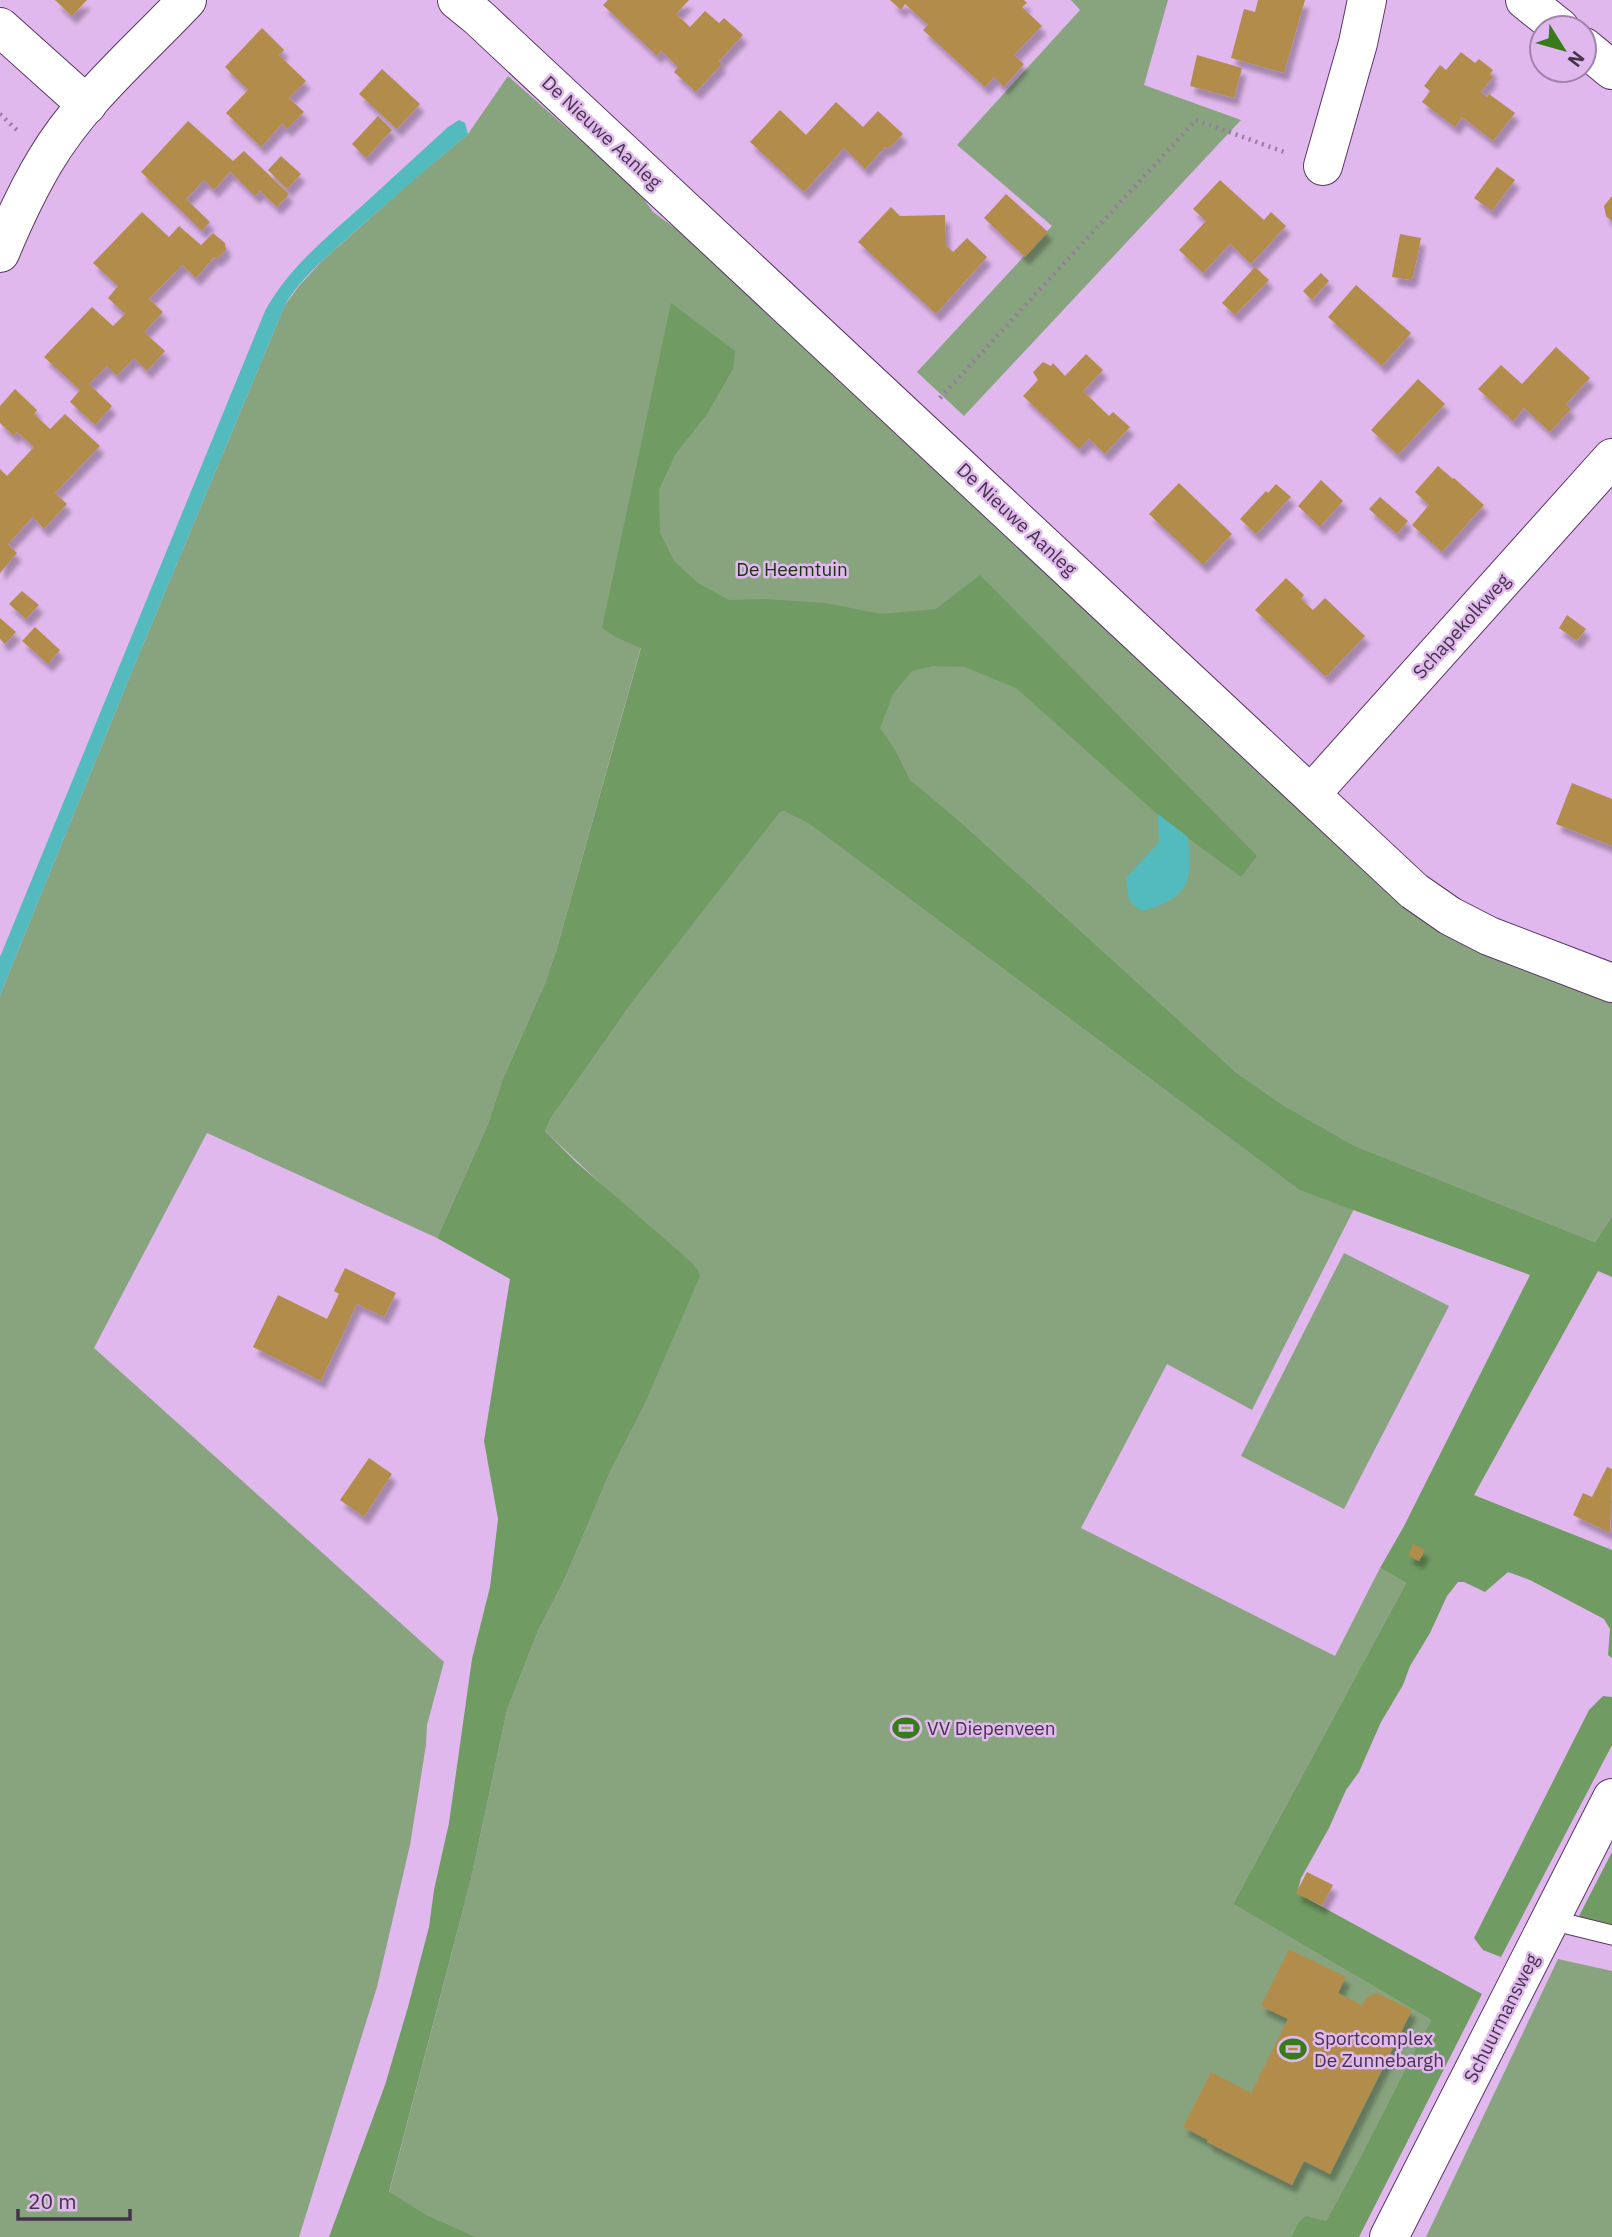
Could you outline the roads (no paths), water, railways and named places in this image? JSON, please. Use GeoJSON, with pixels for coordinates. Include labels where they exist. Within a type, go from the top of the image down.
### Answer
{"type":"FeatureCollection","features":[{"type":"Feature","properties":{"kind":"street"},"geometry":{"type":"LineString","coordinates":[[0,253],[18,211],[46,159],[87,105],[187,0]]}},
{"type":"Feature","properties":{"kind":"street"},"geometry":{"type":"LineString","coordinates":[[1324,166],[1367,0]]}},
{"type":"Feature","properties":{"kind":"street"},"geometry":{"type":"LineString","coordinates":[[1525,0],[1542,14]]}},
{"type":"Feature","properties":{"kind":"street","name":"De Nieuwe Aanleg"},"geometry":{"type":"LineString","coordinates":[[476,6],[1414,891],[1450,916],[1489,936],[1612,983]]}},
{"type":"Feature","properties":{"kind":"street"},"geometry":{"type":"LineString","coordinates":[[0,27],[87,105]]}},
{"type":"Feature","properties":{"kind":"street"},"geometry":{"type":"LineString","coordinates":[[1598,58],[1612,70]]}},
{"type":"Feature","properties":{"kind":"street","name":"Schapekolkweg"},"geometry":{"type":"LineString","coordinates":[[1311,794],[1612,458]]}},
{"type":"Feature","properties":{"kind":"street","name":"Schuurmansweg"},"geometry":{"type":"LineString","coordinates":[[1389,2237],[1612,1798]]}},
{"type":"Feature","properties":{"kind":"lane"},"geometry":{"type":"LineString","coordinates":[[1551,1920],[1612,1935]]}},
{"type":"Feature","properties":{"kind":"place","name":"VV Diepenveen"},"geometry":{"type":"Point","coordinates":[906,1728]}},
{"type":"Feature","properties":{"kind":"place","name":"Sportcomplex De Zunnebargh"},"geometry":{"type":"Point","coordinates":[1293,2049]}},
{"type":"Feature","properties":{"kind":"park label","name":"De Heemtuin"},"geometry":{"type":"Point","coordinates":[792,569]}}]}
